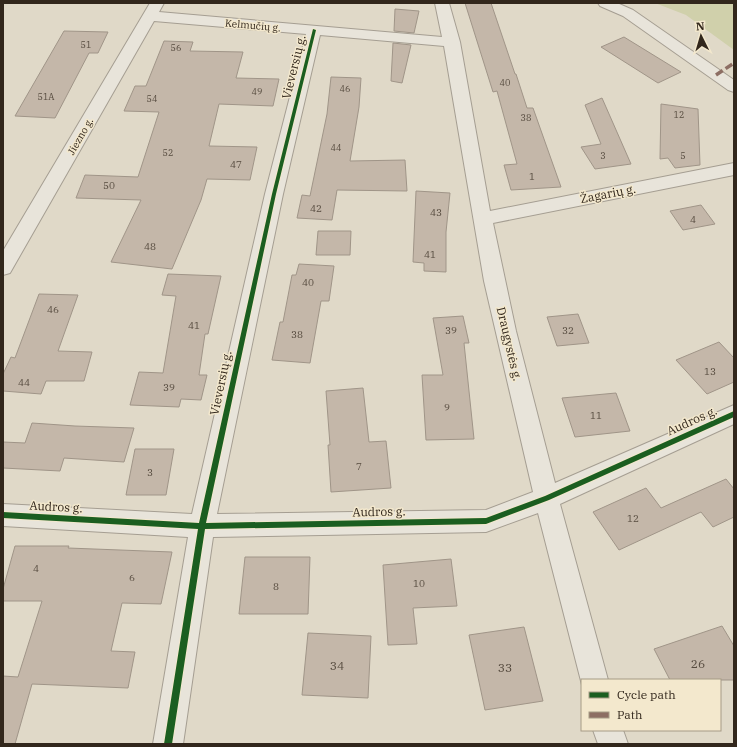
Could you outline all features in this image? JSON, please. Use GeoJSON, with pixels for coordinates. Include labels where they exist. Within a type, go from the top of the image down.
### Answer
{"type":"FeatureCollection","features":[{"type":"Feature","properties":{"kind":"street","name":"Draugystės g."},"geometry":{"type":"LineString","coordinates":[[442,3],[452,42],[482,219],[508,344],[594,679]]}},
{"type":"Feature","properties":{"kind":"street"},"geometry":{"type":"LineString","coordinates":[[605,3],[628,13],[734,87]]}},
{"type":"Feature","properties":{"kind":"street","name":"Kelmučių g."},"geometry":{"type":"LineString","coordinates":[[153,10],[314,30],[452,42]]}},
{"type":"Feature","properties":{"kind":"street","name":"Jiezno g."},"geometry":{"type":"LineString","coordinates":[[3,268],[153,10]]}},
{"type":"Feature","properties":{"kind":"street","name":"Vieversių g."},"geometry":{"type":"LineString","coordinates":[[168,744],[202,526],[274,194],[314,30]]}},
{"type":"Feature","properties":{"kind":"street","name":"Žagarių g."},"geometry":{"type":"LineString","coordinates":[[482,219],[734,170]]}},
{"type":"Feature","properties":{"kind":"street","name":"Audros g."},"geometry":{"type":"LineString","coordinates":[[3,515],[202,526],[486,521],[547,498],[734,414]]}},
{"type":"Feature","properties":{"kind":"street"},"geometry":{"type":"LineString","coordinates":[[608,731],[612,744]]}},
{"type":"Feature","properties":{"kind":"green space"},"geometry":{"type":"Polygon","coordinates":[[[655,3],[734,3],[734,50],[686,15],[655,3]]]}},
{"type":"Feature","properties":{"kind":"building"},"geometry":{"type":"Polygon","coordinates":[[[465,3],[491,3],[527,108],[533,108],[561,187],[511,190],[504,165],[517,164],[497,91],[493,92],[465,3]]]}},
{"type":"Feature","properties":{"kind":"building"},"geometry":{"type":"Polygon","coordinates":[[[395,9],[419,11],[414,33],[394,31],[395,9]]]}},
{"type":"Feature","properties":{"kind":"building"},"geometry":{"type":"Polygon","coordinates":[[[64,31],[108,32],[98,53],[89,53],[55,118],[15,116],[64,31]]]}},
{"type":"Feature","properties":{"kind":"building"},"geometry":{"type":"Polygon","coordinates":[[[624,37],[681,72],[658,83],[601,47],[624,37]]]}},
{"type":"Feature","properties":{"kind":"building"},"geometry":{"type":"Polygon","coordinates":[[[164,41],[193,42],[190,51],[243,52],[236,78],[279,79],[273,106],[219,104],[209,146],[257,147],[250,180],[207,179],[201,200],[172,269],[111,262],[141,200],[76,198],[85,175],[138,177],[159,112],[124,111],[135,86],[146,86],[164,41]]]}},
{"type":"Feature","properties":{"kind":"building"},"geometry":{"type":"Polygon","coordinates":[[[393,43],[411,45],[402,83],[391,81],[393,43]]]}},
{"type":"Feature","properties":{"kind":"building"},"geometry":{"type":"Polygon","coordinates":[[[331,77],[361,78],[359,107],[350,161],[405,160],[407,191],[337,190],[332,220],[297,218],[302,195],[310,196],[327,114],[331,77]]]}},
{"type":"Feature","properties":{"kind":"building"},"geometry":{"type":"Polygon","coordinates":[[[602,98],[631,164],[595,169],[581,147],[601,144],[585,105],[602,98]]]}},
{"type":"Feature","properties":{"kind":"building"},"geometry":{"type":"Polygon","coordinates":[[[661,104],[698,109],[700,165],[675,168],[668,158],[660,159],[661,104]]]}},
{"type":"Feature","properties":{"kind":"building"},"geometry":{"type":"Polygon","coordinates":[[[416,191],[450,193],[446,232],[446,272],[424,271],[424,263],[413,262],[416,191]]]}},
{"type":"Feature","properties":{"kind":"building"},"geometry":{"type":"Polygon","coordinates":[[[701,205],[715,224],[683,230],[670,211],[701,205]]]}},
{"type":"Feature","properties":{"kind":"building"},"geometry":{"type":"Polygon","coordinates":[[[318,231],[351,231],[350,255],[316,255],[318,231]]]}},
{"type":"Feature","properties":{"kind":"building"},"geometry":{"type":"Polygon","coordinates":[[[299,264],[334,266],[329,301],[321,301],[310,363],[272,360],[280,322],[283,322],[292,275],[296,275],[299,264]]]}},
{"type":"Feature","properties":{"kind":"building"},"geometry":{"type":"Polygon","coordinates":[[[168,274],[221,276],[208,334],[205,334],[199,375],[207,375],[201,400],[181,399],[179,407],[130,405],[139,372],[163,373],[176,296],[162,295],[168,274]]]}},
{"type":"Feature","properties":{"kind":"building"},"geometry":{"type":"Polygon","coordinates":[[[39,294],[78,295],[58,351],[92,352],[84,381],[46,381],[41,394],[3,391],[3,374],[11,357],[15,358],[39,294]]]}},
{"type":"Feature","properties":{"kind":"building"},"geometry":{"type":"Polygon","coordinates":[[[578,314],[589,343],[557,346],[547,317],[578,314]]]}},
{"type":"Feature","properties":{"kind":"building"},"geometry":{"type":"Polygon","coordinates":[[[463,316],[469,343],[464,343],[474,439],[426,440],[422,375],[443,375],[433,318],[463,316]]]}},
{"type":"Feature","properties":{"kind":"building"},"geometry":{"type":"Polygon","coordinates":[[[719,342],[734,358],[734,382],[707,394],[676,360],[719,342]]]}},
{"type":"Feature","properties":{"kind":"building"},"geometry":{"type":"Polygon","coordinates":[[[363,388],[369,442],[386,441],[391,488],[331,492],[328,445],[330,445],[326,391],[363,388]]]}},
{"type":"Feature","properties":{"kind":"building"},"geometry":{"type":"Polygon","coordinates":[[[616,393],[630,431],[575,437],[562,398],[616,393]]]}},
{"type":"Feature","properties":{"kind":"building"},"geometry":{"type":"Polygon","coordinates":[[[32,423],[134,428],[124,462],[64,458],[60,471],[3,468],[3,442],[25,443],[32,423]]]}},
{"type":"Feature","properties":{"kind":"building"},"geometry":{"type":"Polygon","coordinates":[[[135,449],[174,449],[166,495],[126,495],[135,449]]]}},
{"type":"Feature","properties":{"kind":"building"},"geometry":{"type":"Polygon","coordinates":[[[726,479],[734,489],[734,517],[713,527],[701,512],[619,550],[593,512],[646,488],[661,508],[726,479]]]}},
{"type":"Feature","properties":{"kind":"building"},"geometry":{"type":"Polygon","coordinates":[[[15,546],[69,546],[68,548],[172,552],[161,604],[122,603],[111,651],[135,652],[128,688],[32,684],[15,744],[3,744],[3,676],[18,677],[42,601],[3,601],[3,589],[15,546]]]}},
{"type":"Feature","properties":{"kind":"building"},"geometry":{"type":"Polygon","coordinates":[[[245,557],[310,557],[308,614],[239,614],[245,557]]]}},
{"type":"Feature","properties":{"kind":"building"},"geometry":{"type":"Polygon","coordinates":[[[451,559],[457,606],[413,608],[417,644],[388,645],[383,565],[451,559]]]}},
{"type":"Feature","properties":{"kind":"building"},"geometry":{"type":"Polygon","coordinates":[[[722,626],[734,646],[734,680],[669,679],[654,649],[722,626]]]}},
{"type":"Feature","properties":{"kind":"building"},"geometry":{"type":"Polygon","coordinates":[[[524,627],[543,701],[485,710],[469,635],[524,627]]]}},
{"type":"Feature","properties":{"kind":"building"},"geometry":{"type":"Polygon","coordinates":[[[308,633],[371,636],[368,698],[302,695],[308,633]]]}},
{"type":"Feature","properties":{"kind":"marked path"},"geometry":{"type":"LineString","coordinates":[[716,75],[734,63]]}},
{"type":"Feature","properties":{"kind":"cycle path"},"geometry":{"type":"LineString","coordinates":[[168,744],[202,526],[274,194],[314,30]]}},
{"type":"Feature","properties":{"kind":"cycle path"},"geometry":{"type":"LineString","coordinates":[[3,515],[202,526],[486,521],[547,498],[734,414]]}}]}
